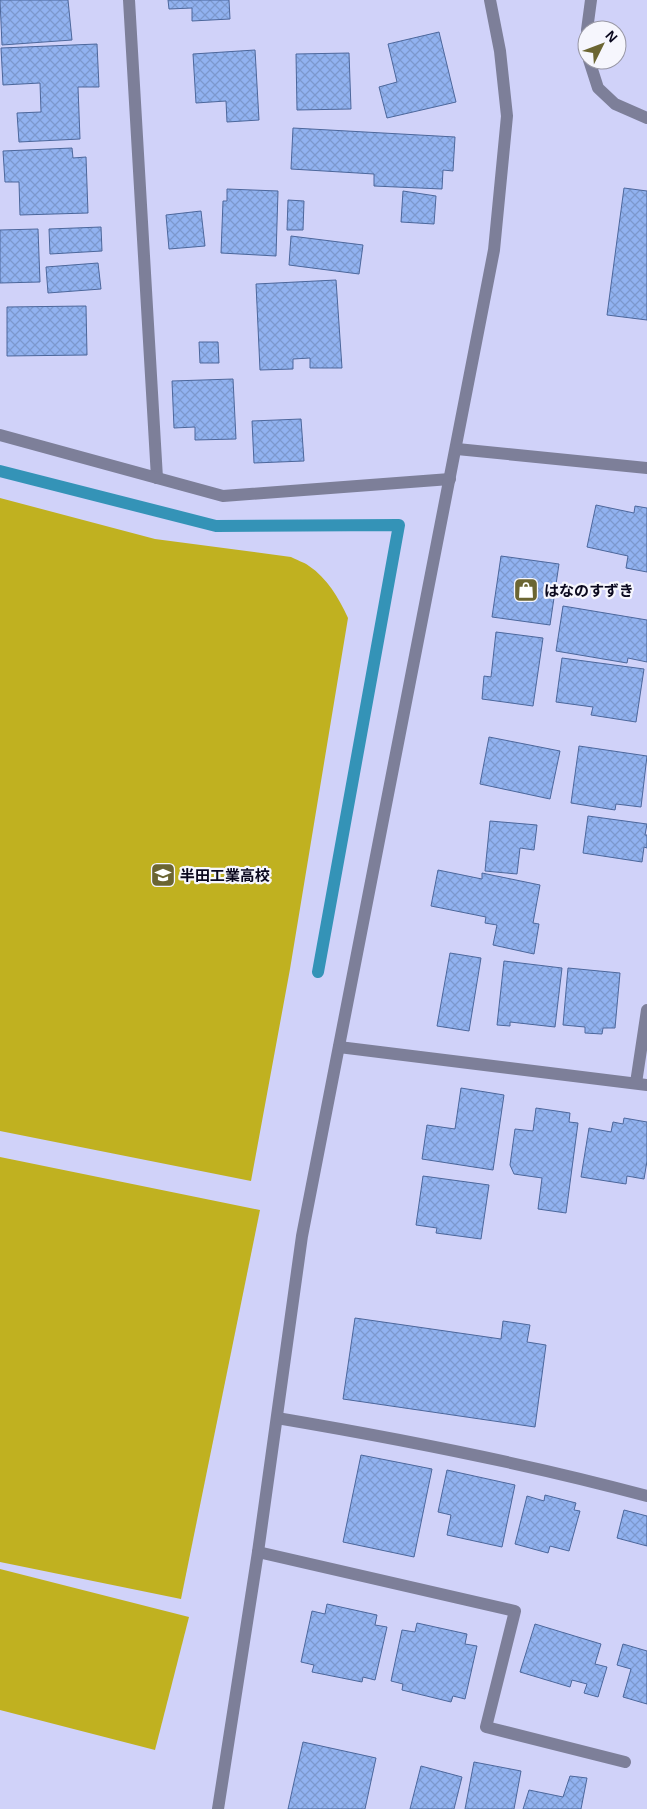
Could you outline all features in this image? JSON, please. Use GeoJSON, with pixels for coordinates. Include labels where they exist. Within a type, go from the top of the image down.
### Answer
{"type":"FeatureCollection","features":[{"type":"Feature","properties":{"kind":"street"},"geometry":{"type":"LineString","coordinates":[[129,0],[157,478]]}},
{"type":"Feature","properties":{"kind":"street"},"geometry":{"type":"LineString","coordinates":[[218,1809],[258,1552],[302,1236],[457,448],[494,250],[507,116],[500,51],[490,0]]}},
{"type":"Feature","properties":{"kind":"street"},"geometry":{"type":"LineString","coordinates":[[588,20],[591,0]]}},
{"type":"Feature","properties":{"kind":"street"},"geometry":{"type":"LineString","coordinates":[[592,70],[598,88],[615,104],[647,118]]}},
{"type":"Feature","properties":{"kind":"street"},"geometry":{"type":"LineString","coordinates":[[0,435],[223,496],[450,479]]}},
{"type":"Feature","properties":{"kind":"street"},"geometry":{"type":"LineString","coordinates":[[457,448],[647,468]]}},
{"type":"Feature","properties":{"kind":"street"},"geometry":{"type":"LineString","coordinates":[[339,1047],[642,1084],[647,1010]]}},
{"type":"Feature","properties":{"kind":"street"},"geometry":{"type":"LineString","coordinates":[[277,1418],[433,1446],[518,1464],[647,1496]]}},
{"type":"Feature","properties":{"kind":"street"},"geometry":{"type":"LineString","coordinates":[[258,1552],[515,1611],[486,1727],[625,1762]]}},
{"type":"Feature","properties":{"kind":"shaded area"},"geometry":{"type":"Polygon","coordinates":[[[0,498],[155,539],[291,557],[307,565],[327,582],[348,618],[290,969],[251,1181],[0,1131],[0,498]]]}},
{"type":"Feature","properties":{"kind":"shaded area"},"geometry":{"type":"Polygon","coordinates":[[[0,1157],[260,1210],[181,1599],[0,1562],[0,1157]]]}},
{"type":"Feature","properties":{"kind":"shaded area"},"geometry":{"type":"Polygon","coordinates":[[[0,1569],[189,1617],[155,1750],[0,1710],[0,1569]]]}},
{"type":"Feature","properties":{"kind":"building"},"geometry":{"type":"Polygon","coordinates":[[[0,0],[68,0],[72,40],[2,45],[0,0]]]}},
{"type":"Feature","properties":{"kind":"building"},"geometry":{"type":"Polygon","coordinates":[[[168,0],[229,0],[230,19],[192,21],[192,8],[169,9],[168,0]]]}},
{"type":"Feature","properties":{"kind":"building"},"geometry":{"type":"Polygon","coordinates":[[[439,32],[456,102],[387,118],[379,87],[397,82],[388,44],[439,32]]]}},
{"type":"Feature","properties":{"kind":"building"},"geometry":{"type":"Polygon","coordinates":[[[97,44],[99,87],[78,87],[80,139],[19,142],[17,113],[41,112],[40,83],[3,85],[1,48],[97,44]]]}},
{"type":"Feature","properties":{"kind":"building"},"geometry":{"type":"Polygon","coordinates":[[[255,50],[259,120],[227,122],[226,101],[196,103],[193,54],[255,50]]]}},
{"type":"Feature","properties":{"kind":"building"},"geometry":{"type":"Polygon","coordinates":[[[349,53],[351,109],[297,110],[296,54],[349,53]]]}},
{"type":"Feature","properties":{"kind":"building"},"geometry":{"type":"Polygon","coordinates":[[[293,128],[455,137],[453,171],[443,170],[442,189],[374,186],[374,174],[291,169],[293,128]]]}},
{"type":"Feature","properties":{"kind":"building"},"geometry":{"type":"Polygon","coordinates":[[[72,148],[73,158],[86,157],[88,213],[20,215],[19,182],[5,182],[3,151],[72,148]]]}},
{"type":"Feature","properties":{"kind":"building"},"geometry":{"type":"Polygon","coordinates":[[[624,188],[647,191],[647,320],[607,315],[624,188]]]}},
{"type":"Feature","properties":{"kind":"building"},"geometry":{"type":"Polygon","coordinates":[[[227,189],[278,191],[276,256],[221,253],[223,201],[227,201],[227,189]]]}},
{"type":"Feature","properties":{"kind":"building"},"geometry":{"type":"Polygon","coordinates":[[[403,191],[436,196],[434,224],[401,222],[403,191]]]}},
{"type":"Feature","properties":{"kind":"building"},"geometry":{"type":"Polygon","coordinates":[[[288,200],[304,201],[303,230],[287,230],[288,200]]]}},
{"type":"Feature","properties":{"kind":"building"},"geometry":{"type":"Polygon","coordinates":[[[201,211],[205,246],[169,249],[166,215],[201,211]]]}},
{"type":"Feature","properties":{"kind":"building"},"geometry":{"type":"Polygon","coordinates":[[[101,227],[102,251],[50,254],[49,229],[101,227]]]}},
{"type":"Feature","properties":{"kind":"building"},"geometry":{"type":"Polygon","coordinates":[[[38,229],[40,282],[0,283],[0,230],[38,229]]]}},
{"type":"Feature","properties":{"kind":"building"},"geometry":{"type":"Polygon","coordinates":[[[291,236],[363,245],[359,274],[289,265],[291,236]]]}},
{"type":"Feature","properties":{"kind":"building"},"geometry":{"type":"Polygon","coordinates":[[[98,263],[101,289],[48,293],[46,267],[98,263]]]}},
{"type":"Feature","properties":{"kind":"building"},"geometry":{"type":"Polygon","coordinates":[[[336,280],[342,368],[310,368],[310,358],[293,359],[293,369],[260,370],[256,284],[336,280]]]}},
{"type":"Feature","properties":{"kind":"building"},"geometry":{"type":"Polygon","coordinates":[[[86,306],[87,355],[7,356],[7,307],[86,306]]]}},
{"type":"Feature","properties":{"kind":"building"},"geometry":{"type":"Polygon","coordinates":[[[199,342],[218,342],[219,363],[200,363],[199,342]]]}},
{"type":"Feature","properties":{"kind":"building"},"geometry":{"type":"Polygon","coordinates":[[[233,379],[236,439],[195,440],[195,427],[174,428],[172,381],[233,379]]]}},
{"type":"Feature","properties":{"kind":"building"},"geometry":{"type":"Polygon","coordinates":[[[301,419],[304,461],[254,463],[252,421],[301,419]]]}},
{"type":"Feature","properties":{"kind":"building"},"geometry":{"type":"Polygon","coordinates":[[[596,505],[634,513],[635,506],[647,508],[647,572],[626,568],[628,556],[587,547],[596,505]]]}},
{"type":"Feature","properties":{"kind":"building","name":"はなのすずき"},"geometry":{"type":"Polygon","coordinates":[[[501,556],[559,564],[550,625],[492,617],[501,556]]]}},
{"type":"Feature","properties":{"kind":"building"},"geometry":{"type":"Polygon","coordinates":[[[563,606],[647,620],[647,662],[628,658],[627,663],[556,651],[563,606]]]}},
{"type":"Feature","properties":{"kind":"building"},"geometry":{"type":"Polygon","coordinates":[[[496,632],[543,638],[533,706],[482,699],[484,676],[491,677],[496,632]]]}},
{"type":"Feature","properties":{"kind":"building"},"geometry":{"type":"Polygon","coordinates":[[[562,658],[644,669],[636,722],[591,715],[593,707],[556,702],[562,658]]]}},
{"type":"Feature","properties":{"kind":"building"},"geometry":{"type":"Polygon","coordinates":[[[489,737],[560,751],[550,799],[480,784],[489,737]]]}},
{"type":"Feature","properties":{"kind":"building"},"geometry":{"type":"Polygon","coordinates":[[[579,746],[647,756],[641,807],[616,804],[615,810],[571,803],[579,746]]]}},
{"type":"Feature","properties":{"kind":"building"},"geometry":{"type":"Polygon","coordinates":[[[588,816],[647,824],[645,835],[647,835],[647,848],[644,847],[642,862],[583,853],[588,816]]]}},
{"type":"Feature","properties":{"kind":"building"},"geometry":{"type":"Polygon","coordinates":[[[490,821],[537,825],[534,850],[520,848],[517,874],[485,871],[490,821]]]}},
{"type":"Feature","properties":{"kind":"building"},"geometry":{"type":"Polygon","coordinates":[[[438,870],[482,879],[482,873],[540,885],[533,923],[539,924],[534,954],[493,945],[497,925],[485,923],[486,917],[431,906],[438,870]]]}},
{"type":"Feature","properties":{"kind":"building"},"geometry":{"type":"Polygon","coordinates":[[[450,953],[481,958],[469,1031],[437,1026],[450,953]]]}},
{"type":"Feature","properties":{"kind":"building"},"geometry":{"type":"Polygon","coordinates":[[[504,961],[562,968],[555,1027],[510,1022],[510,1026],[497,1025],[504,961]]]}},
{"type":"Feature","properties":{"kind":"building"},"geometry":{"type":"Polygon","coordinates":[[[568,968],[620,973],[615,1028],[603,1028],[602,1034],[585,1033],[585,1027],[563,1025],[568,968]]]}},
{"type":"Feature","properties":{"kind":"building"},"geometry":{"type":"Polygon","coordinates":[[[461,1088],[504,1095],[493,1170],[422,1159],[427,1125],[455,1129],[461,1088]]]}},
{"type":"Feature","properties":{"kind":"building"},"geometry":{"type":"Polygon","coordinates":[[[536,1108],[570,1113],[569,1122],[578,1123],[566,1213],[538,1209],[542,1178],[514,1174],[510,1165],[515,1129],[533,1131],[536,1108]]]}},
{"type":"Feature","properties":{"kind":"building"},"geometry":{"type":"Polygon","coordinates":[[[624,1118],[647,1122],[647,1161],[644,1179],[627,1176],[626,1184],[581,1177],[589,1128],[611,1132],[613,1122],[623,1124],[624,1118]]]}},
{"type":"Feature","properties":{"kind":"building"},"geometry":{"type":"Polygon","coordinates":[[[423,1176],[489,1185],[481,1239],[436,1233],[437,1228],[416,1225],[423,1176]]]}},
{"type":"Feature","properties":{"kind":"building"},"geometry":{"type":"Polygon","coordinates":[[[355,1318],[501,1339],[503,1321],[530,1325],[527,1342],[546,1345],[535,1427],[343,1399],[355,1318]]]}},
{"type":"Feature","properties":{"kind":"building"},"geometry":{"type":"Polygon","coordinates":[[[361,1455],[432,1469],[414,1557],[343,1542],[361,1455]]]}},
{"type":"Feature","properties":{"kind":"building"},"geometry":{"type":"Polygon","coordinates":[[[447,1470],[515,1485],[502,1547],[447,1535],[451,1515],[438,1512],[447,1470]]]}},
{"type":"Feature","properties":{"kind":"building"},"geometry":{"type":"Polygon","coordinates":[[[545,1495],[576,1503],[574,1510],[580,1511],[569,1551],[550,1546],[548,1553],[515,1544],[527,1496],[544,1501],[545,1495]]]}},
{"type":"Feature","properties":{"kind":"building"},"geometry":{"type":"Polygon","coordinates":[[[624,1510],[647,1516],[647,1546],[617,1538],[624,1510]]]}},
{"type":"Feature","properties":{"kind":"building"},"geometry":{"type":"Polygon","coordinates":[[[327,1604],[377,1615],[375,1625],[387,1627],[375,1680],[363,1677],[362,1682],[312,1672],[314,1665],[301,1662],[312,1611],[325,1614],[327,1604]]]}},
{"type":"Feature","properties":{"kind":"building"},"geometry":{"type":"Polygon","coordinates":[[[417,1623],[467,1634],[465,1644],[477,1646],[465,1699],[453,1696],[451,1702],[402,1690],[403,1684],[391,1681],[402,1630],[415,1632],[417,1623]]]}},
{"type":"Feature","properties":{"kind":"building"},"geometry":{"type":"Polygon","coordinates":[[[535,1624],[601,1644],[595,1664],[607,1667],[598,1697],[584,1693],[587,1684],[572,1680],[570,1687],[520,1672],[535,1624]]]}},
{"type":"Feature","properties":{"kind":"building"},"geometry":{"type":"Polygon","coordinates":[[[623,1644],[647,1651],[647,1704],[623,1697],[631,1669],[617,1665],[623,1644]]]}},
{"type":"Feature","properties":{"kind":"building"},"geometry":{"type":"Polygon","coordinates":[[[303,1742],[376,1758],[365,1809],[288,1809],[303,1742]]]}},
{"type":"Feature","properties":{"kind":"building"},"geometry":{"type":"Polygon","coordinates":[[[474,1762],[521,1771],[514,1809],[465,1809],[474,1762]]]}},
{"type":"Feature","properties":{"kind":"building"},"geometry":{"type":"Polygon","coordinates":[[[421,1766],[462,1777],[454,1809],[410,1809],[421,1766]]]}},
{"type":"Feature","properties":{"kind":"building"},"geometry":{"type":"Polygon","coordinates":[[[570,1776],[587,1778],[581,1809],[523,1809],[529,1790],[563,1797],[570,1776]]]}},
{"type":"Feature","properties":{"kind":"waterway"},"geometry":{"type":"LineString","coordinates":[[0,471],[216,526],[399,525],[318,972]]}},
{"type":"Feature","properties":{"kind":"place","name":"はなのすずき"},"geometry":{"type":"Point","coordinates":[526,590]}},
{"type":"Feature","properties":{"kind":"place","name":"半田工業高校"},"geometry":{"type":"Point","coordinates":[163,875]}}]}
